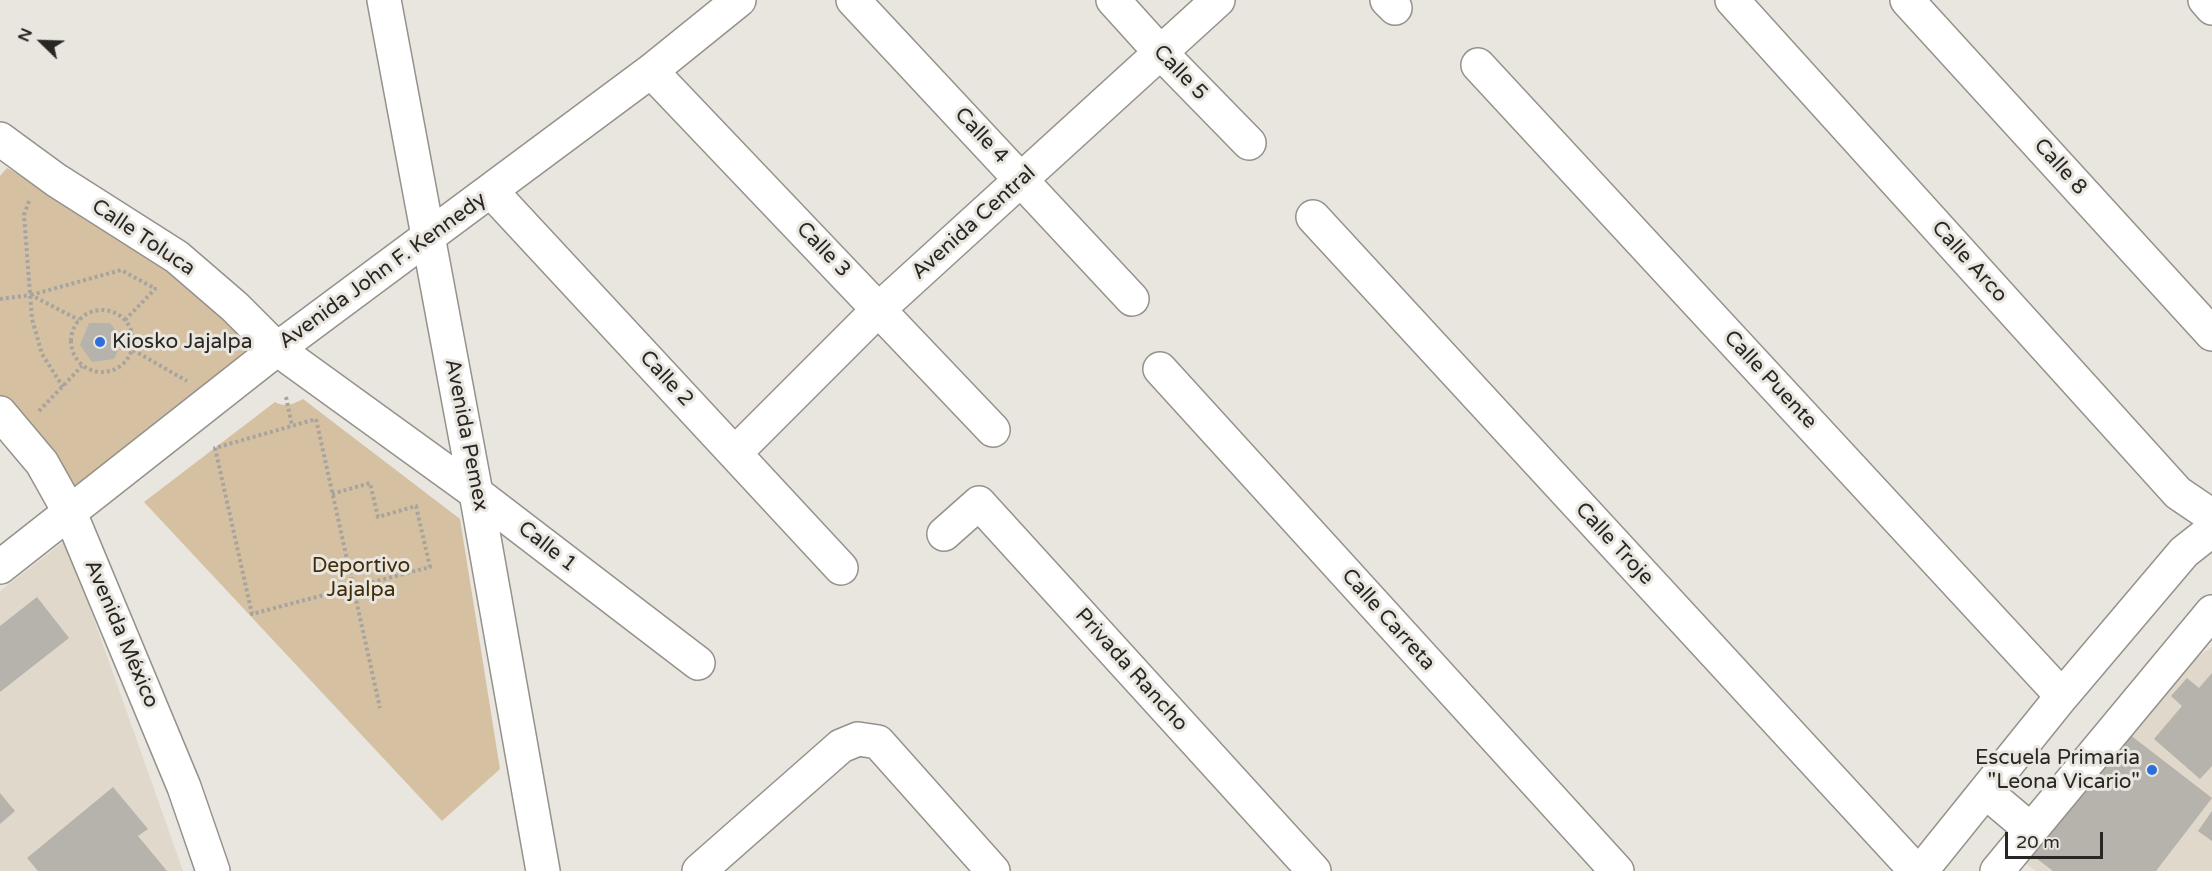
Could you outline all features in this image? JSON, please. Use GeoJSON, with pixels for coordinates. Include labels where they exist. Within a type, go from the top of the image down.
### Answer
{"type":"FeatureCollection","features":[{"type":"Feature","properties":{"kind":"street","name":"Avenida Pemex"},"geometry":{"type":"LineString","coordinates":[[384,0],[476,493],[543,871]]}},
{"type":"Feature","properties":{"kind":"street","name":"Avenida John F. Kennedy"},"geometry":{"type":"LineString","coordinates":[[0,567],[277,348],[651,71],[739,0]]}},
{"type":"Feature","properties":{"kind":"street","name":"Calle 4"},"geometry":{"type":"LineString","coordinates":[[853,0],[1132,299]]}},
{"type":"Feature","properties":{"kind":"street","name":"Calle 5"},"geometry":{"type":"LineString","coordinates":[[1113,0],[1249,143]]}},
{"type":"Feature","properties":{"kind":"street","name":"Avenida Central"},"geometry":{"type":"LineString","coordinates":[[735,453],[879,309],[1218,0]]}},
{"type":"Feature","properties":{"kind":"street","name":"Calle Arco"},"geometry":{"type":"LineString","coordinates":[[1731,0],[2178,493],[2212,516]]}},
{"type":"Feature","properties":{"kind":"street"},"geometry":{"type":"LineString","coordinates":[[2205,0],[2212,8]]}},
{"type":"Feature","properties":{"kind":"street","name":"Calle 8"},"geometry":{"type":"LineString","coordinates":[[1921,5],[2212,334]]}},
{"type":"Feature","properties":{"kind":"street","name":"Calle Puente"},"geometry":{"type":"LineString","coordinates":[[1478,65],[2062,696]]}},
{"type":"Feature","properties":{"kind":"street","name":"Calle 3"},"geometry":{"type":"LineString","coordinates":[[651,71],[993,430]]}},
{"type":"Feature","properties":{"kind":"street","name":"Calle Toluca"},"geometry":{"type":"LineString","coordinates":[[0,139],[50,176],[182,261],[236,307],[277,348]]}},
{"type":"Feature","properties":{"kind":"street","name":"Calle 2"},"geometry":{"type":"LineString","coordinates":[[491,191],[841,568]]}},
{"type":"Feature","properties":{"kind":"street","name":"Calle Troje"},"geometry":{"type":"LineString","coordinates":[[1313,217],[1916,871]]}},
{"type":"Feature","properties":{"kind":"street","name":"Calle 1"},"geometry":{"type":"LineString","coordinates":[[277,348],[476,493],[698,663]]}},
{"type":"Feature","properties":{"kind":"street","name":"Calle Carreta"},"geometry":{"type":"LineString","coordinates":[[1160,369],[1617,871]]}},
{"type":"Feature","properties":{"kind":"street","name":"Avenida México"},"geometry":{"type":"LineString","coordinates":[[9,423],[42,463],[70,513],[184,787],[213,871]]}},
{"type":"Feature","properties":{"kind":"street","name":"Privada Rancho"},"geometry":{"type":"LineString","coordinates":[[944,534],[979,503],[1314,871]]}},
{"type":"Feature","properties":{"kind":"street"},"geometry":{"type":"LineString","coordinates":[[1921,871],[2062,696],[2184,552],[2212,531]]}},
{"type":"Feature","properties":{"kind":"street"},"geometry":{"type":"LineString","coordinates":[[1997,871],[2212,612]]}},
{"type":"Feature","properties":{"kind":"street"},"geometry":{"type":"LineString","coordinates":[[699,871],[841,746],[858,739],[878,742],[993,871]]}},
{"type":"Feature","properties":{"kind":"street"},"geometry":{"type":"LineString","coordinates":[[1986,792],[2031,830]]}},
{"type":"Feature","properties":{"kind":"path"},"geometry":{"type":"LineString","coordinates":[[50,176],[29,201],[24,215],[32,319],[42,354],[63,387]]}},
{"type":"Feature","properties":{"kind":"path"},"geometry":{"type":"LineString","coordinates":[[125,320],[182,261]]}},
{"type":"Feature","properties":{"kind":"path"},"geometry":{"type":"LineString","coordinates":[[0,299],[31,295],[121,270],[156,289]]}},
{"type":"Feature","properties":{"kind":"path"},"geometry":{"type":"LineString","coordinates":[[31,295],[79,320]]}},
{"type":"Feature","properties":{"kind":"path"},"geometry":{"type":"LineString","coordinates":[[97,310],[107,310],[125,320],[132,329],[132,350],[128,359],[112,372],[91,371],[82,366],[72,349],[71,339],[79,320],[97,310]]}},
{"type":"Feature","properties":{"kind":"path"},"geometry":{"type":"LineString","coordinates":[[132,350],[178,374],[211,401]]}},
{"type":"Feature","properties":{"kind":"path"},"geometry":{"type":"LineString","coordinates":[[9,423],[63,387],[82,366]]}},
{"type":"Feature","properties":{"kind":"path"},"geometry":{"type":"LineString","coordinates":[[332,494],[370,483],[378,518],[416,506],[430,567],[354,589],[252,614],[215,448],[316,419],[332,494],[354,589],[380,708]]}},
{"type":"Feature","properties":{"kind":"shaded area"},"geometry":{"type":"Polygon","coordinates":[[[66,540],[183,871],[0,871],[0,591],[66,540]]]}},
{"type":"Feature","properties":{"kind":"shaded area","name":"Escuela Primaria \"Leona Vicario\""},"geometry":{"type":"Polygon","coordinates":[[[2212,647],[2212,871],[2036,871],[2020,860],[2162,680],[2212,647]]]}},
{"type":"Feature","properties":{"kind":"green space"},"geometry":{"type":"Polygon","coordinates":[[[7,168],[112,227],[228,317],[253,353],[76,492],[61,465],[34,427],[0,396],[0,176],[7,168]]]}},
{"type":"Feature","properties":{"kind":"green space","name":"Deportivo Jajalpa"},"geometry":{"type":"Polygon","coordinates":[[[303,399],[460,519],[500,769],[442,821],[144,502],[275,402],[286,405],[303,399]]]}},
{"type":"Feature","properties":{"kind":"building"},"geometry":{"type":"Polygon","coordinates":[[[89,323],[110,323],[123,340],[114,359],[92,362],[80,345],[89,323]]]}},
{"type":"Feature","properties":{"kind":"building"},"geometry":{"type":"Polygon","coordinates":[[[37,597],[69,638],[0,692],[0,626],[37,597]]]}},
{"type":"Feature","properties":{"kind":"building"},"geometry":{"type":"Polygon","coordinates":[[[2212,673],[2212,766],[2200,779],[2154,739],[2182,706],[2171,696],[2187,678],[2199,688],[2212,673]]]}},
{"type":"Feature","properties":{"kind":"building"},"geometry":{"type":"Polygon","coordinates":[[[2125,731],[2212,798],[2156,871],[2053,871],[2032,855],[2125,731]]]}},
{"type":"Feature","properties":{"kind":"building"},"geometry":{"type":"Polygon","coordinates":[[[113,787],[148,829],[138,836],[167,871],[38,871],[27,858],[113,787]]]}},
{"type":"Feature","properties":{"kind":"building"},"geometry":{"type":"Polygon","coordinates":[[[0,793],[15,811],[0,824],[0,793]]]}},
{"type":"Feature","properties":{"kind":"building"},"geometry":{"type":"Polygon","coordinates":[[[2212,811],[2212,841],[2198,831],[2212,811]]]}},
{"type":"Feature","properties":{"kind":"place","name":"Kiosko Jajalpa"},"geometry":{"type":"Point","coordinates":[100,342]}},
{"type":"Feature","properties":{"kind":"place","name":"Escuela Primaria \"Leona Vicario\""},"geometry":{"type":"Point","coordinates":[2152,770]}}]}
